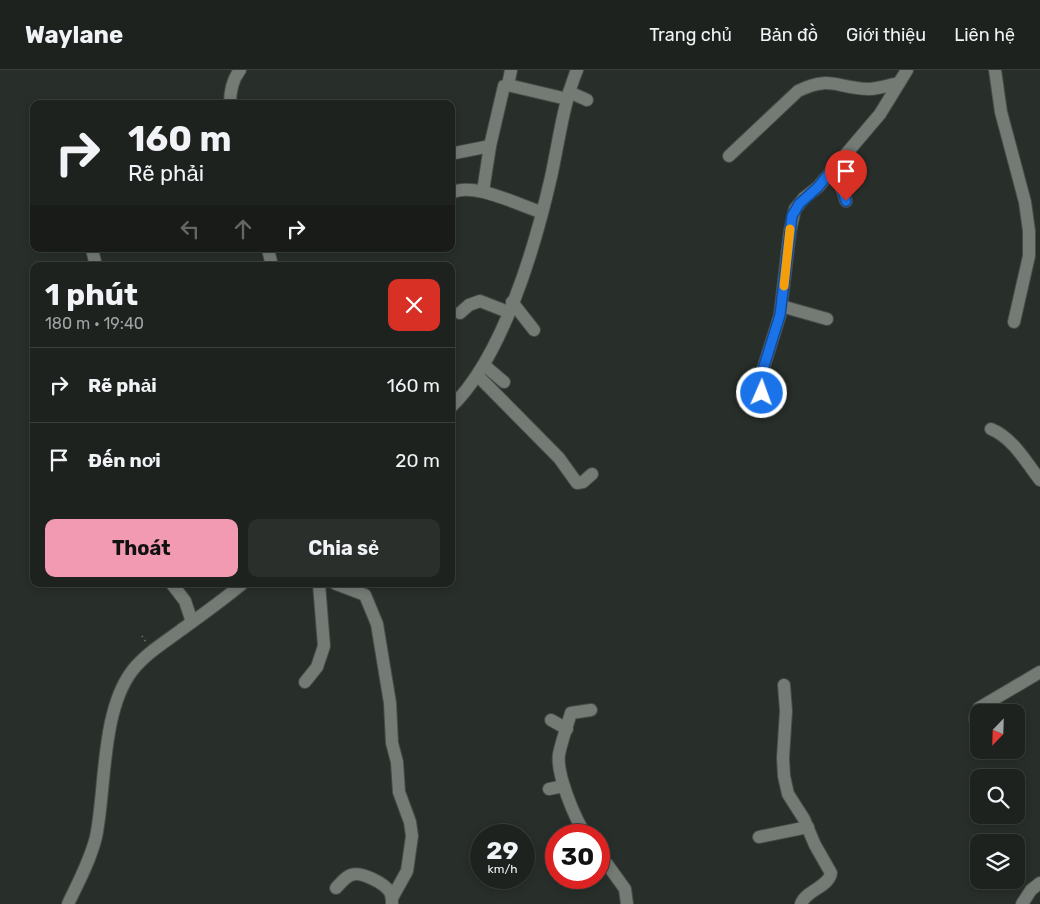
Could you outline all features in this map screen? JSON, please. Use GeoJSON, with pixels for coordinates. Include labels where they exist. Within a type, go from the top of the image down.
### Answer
{"type":"FeatureCollection","features":[{"type":"Feature","properties":{"kind":"street"},"geometry":{"type":"LineString","coordinates":[[230,100],[233,82],[240,70]]}},
{"type":"Feature","properties":{"kind":"street"},"geometry":{"type":"LineString","coordinates":[[508,85],[511,70]]}},
{"type":"Feature","properties":{"kind":"street"},"geometry":{"type":"LineString","coordinates":[[455,403],[463,396],[481,370],[510,307],[527,263],[550,178],[568,96],[577,70]]}},
{"type":"Feature","properties":{"kind":"street"},"geometry":{"type":"LineString","coordinates":[[762,393],[760,379],[781,306],[790,231],[795,209],[804,198],[818,187],[880,114],[907,70]]}},
{"type":"Feature","properties":{"kind":"street"},"geometry":{"type":"LineString","coordinates":[[995,70],[1001,112],[1025,202],[1034,225],[1014,322]]}},
{"type":"Feature","properties":{"kind":"street"},"geometry":{"type":"LineString","coordinates":[[729,156],[798,91],[809,86],[820,82],[831,82],[848,87],[870,89],[899,83]]}},
{"type":"Feature","properties":{"kind":"street"},"geometry":{"type":"LineString","coordinates":[[483,191],[490,146],[502,89],[505,85],[588,100]]}},
{"type":"Feature","properties":{"kind":"street"},"geometry":{"type":"LineString","coordinates":[[455,153],[490,146]]}},
{"type":"Feature","properties":{"kind":"street"},"geometry":{"type":"LineString","coordinates":[[835,166],[846,201]]}},
{"type":"Feature","properties":{"kind":"street"},"geometry":{"type":"LineString","coordinates":[[455,191],[465,188],[483,191],[541,212]]}},
{"type":"Feature","properties":{"kind":"street"},"geometry":{"type":"LineString","coordinates":[[460,313],[475,302],[480,301],[510,307],[534,330]]}},
{"type":"Feature","properties":{"kind":"street"},"geometry":{"type":"LineString","coordinates":[[781,306],[827,319]]}},
{"type":"Feature","properties":{"kind":"street"},"geometry":{"type":"LineString","coordinates":[[481,370],[504,382]]}},
{"type":"Feature","properties":{"kind":"street"},"geometry":{"type":"LineString","coordinates":[[481,370],[559,458],[578,483],[583,482],[592,474]]}},
{"type":"Feature","properties":{"kind":"street"},"geometry":{"type":"LineString","coordinates":[[991,429],[1001,433],[1011,442],[1040,480]]}},
{"type":"Feature","properties":{"kind":"street"},"geometry":{"type":"LineString","coordinates":[[174,587],[185,601],[192,622]]}},
{"type":"Feature","properties":{"kind":"street"},"geometry":{"type":"LineString","coordinates":[[68,904],[87,864],[96,837],[110,730],[120,694],[129,676],[138,664],[160,645],[238,587]]}},
{"type":"Feature","properties":{"kind":"street"},"geometry":{"type":"LineString","coordinates":[[305,682],[317,667],[324,646],[319,587]]}},
{"type":"Feature","properties":{"kind":"street"},"geometry":{"type":"LineString","coordinates":[[344,587],[365,595],[378,624],[390,703],[392,743],[397,762],[399,792],[410,822],[412,836],[407,871],[392,901]]}},
{"type":"Feature","properties":{"kind":"street"},"geometry":{"type":"LineString","coordinates":[[986,704],[1040,672]]}},
{"type":"Feature","properties":{"kind":"street"},"geometry":{"type":"LineString","coordinates":[[784,685],[786,711],[783,758],[788,794],[808,827],[831,873],[830,877],[804,897],[801,904]]}},
{"type":"Feature","properties":{"kind":"street"},"geometry":{"type":"LineString","coordinates":[[578,824],[559,768],[559,755],[571,713],[591,710]]}},
{"type":"Feature","properties":{"kind":"street"},"geometry":{"type":"LineString","coordinates":[[551,720],[567,729]]}},
{"type":"Feature","properties":{"kind":"street"},"geometry":{"type":"LineString","coordinates":[[549,789],[564,786]]}},
{"type":"Feature","properties":{"kind":"street"},"geometry":{"type":"LineString","coordinates":[[759,837],[808,827]]}},
{"type":"Feature","properties":{"kind":"street"},"geometry":{"type":"LineString","coordinates":[[610,868],[625,889],[627,904]]}},
{"type":"Feature","properties":{"kind":"street"},"geometry":{"type":"LineString","coordinates":[[336,888],[348,877],[359,874],[384,886],[390,892],[392,901]]}},
{"type":"Feature","properties":{"kind":"street"},"geometry":{"type":"LineString","coordinates":[[1022,904],[1031,890],[1040,883]]}},
{"type":"Feature","properties":{"kind":"slow traffic"},"geometry":{"type":"LineString","coordinates":[[784,286],[790,229]]}},
{"type":"Feature","properties":{"kind":"route"},"geometry":{"type":"LineString","coordinates":[[762,393],[759,383],[780,315],[792,216],[795,209],[804,198],[818,187],[835,166],[846,201]]}}]}
